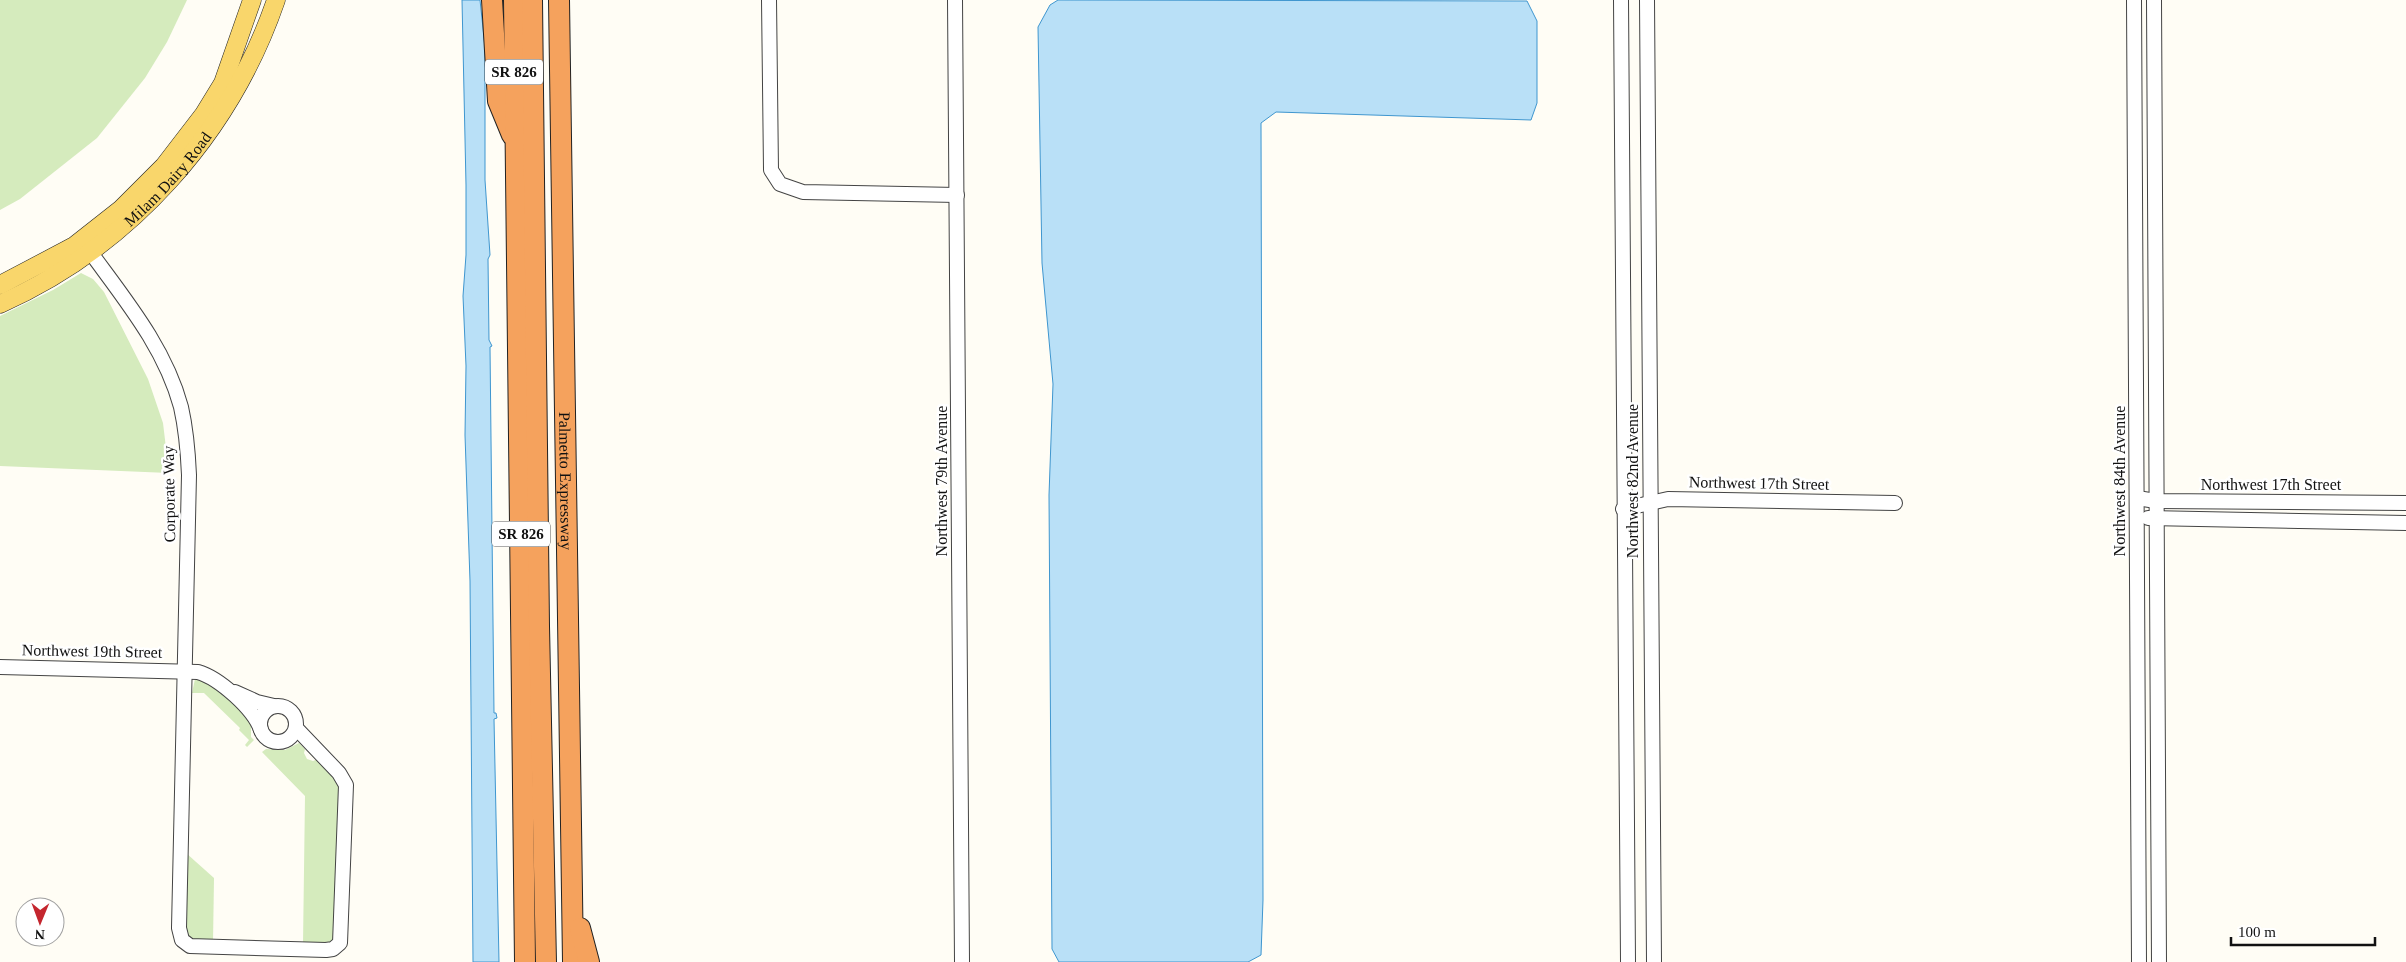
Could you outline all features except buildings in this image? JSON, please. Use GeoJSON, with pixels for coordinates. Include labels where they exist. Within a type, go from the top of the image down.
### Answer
{"type":"FeatureCollection","features":[{"type":"Feature","properties":{"kind":"highway"},"geometry":{"type":"LineString","coordinates":[[492,0],[498,101],[516,144]]}},
{"type":"Feature","properties":{"kind":"highway","name":"SR 826"},"geometry":{"type":"LineString","coordinates":[[514,0],[526,962]]}},
{"type":"Feature","properties":{"kind":"highway"},"geometry":{"type":"LineString","coordinates":[[532,0],[539,626],[546,962]]}},
{"type":"Feature","properties":{"kind":"highway"},"geometry":{"type":"LineString","coordinates":[[542,0],[556,962]]}},
{"type":"Feature","properties":{"kind":"highway","name":"Palmetto Expressway"},"geometry":{"type":"LineString","coordinates":[[559,0],[573,962]]}},
{"type":"Feature","properties":{"kind":"highway"},"geometry":{"type":"LineString","coordinates":[[560,42],[572,0]]}},
{"type":"Feature","properties":{"kind":"highway"},"geometry":{"type":"LineString","coordinates":[[573,905],[589,962]]}},
{"type":"Feature","properties":{"kind":"main road","name":"Milam Dairy Road"},"geometry":{"type":"LineString","coordinates":[[0,285],[86,247],[176,152],[204,114],[223,82],[234,46],[252,0]]}},
{"type":"Feature","properties":{"kind":"main road","name":"Milam Dairy Road"},"geometry":{"type":"LineString","coordinates":[[0,304],[42,284],[86,247],[143,209],[179,170],[206,137],[248,68],[276,0]]}},
{"type":"Feature","properties":{"kind":"main road","name":"Milam Dairy Road"},"geometry":{"type":"LineString","coordinates":[[0,276],[59,243],[124,192],[174,136],[234,46]]}},
{"type":"Feature","properties":{"kind":"street"},"geometry":{"type":"LineString","coordinates":[[769,0],[770,170],[780,184],[803,192],[957,195]]}},
{"type":"Feature","properties":{"kind":"street","name":"Northwest 79th Avenue"},"geometry":{"type":"LineString","coordinates":[[955,0],[962,962]]}},
{"type":"Feature","properties":{"kind":"street","name":"Northwest 82nd Avenue"},"geometry":{"type":"LineString","coordinates":[[1621,0],[1623,509],[1628,962]]}},
{"type":"Feature","properties":{"kind":"street","name":"Northwest 82nd Avenue"},"geometry":{"type":"LineString","coordinates":[[1647,0],[1649,502],[1654,962]]}},
{"type":"Feature","properties":{"kind":"street","name":"Northwest 84th Avenue"},"geometry":{"type":"LineString","coordinates":[[2134,0],[2139,962]]}},
{"type":"Feature","properties":{"kind":"street"},"geometry":{"type":"LineString","coordinates":[[2154,0],[2159,962]]}},
{"type":"Feature","properties":{"kind":"street"},"geometry":{"type":"LineString","coordinates":[[2135,60],[2154,60]]}},
{"type":"Feature","properties":{"kind":"street","name":"Corporate Way"},"geometry":{"type":"LineString","coordinates":[[86,247],[125,298],[157,348],[170,375],[181,408],[189,475],[179,928],[182,940],[190,946],[326,950],[333,949],[340,943],[346,785],[339,773],[296,728]]}},
{"type":"Feature","properties":{"kind":"street","name":"Northwest 17th Street"},"geometry":{"type":"LineString","coordinates":[[2137,498],[2156,501],[2406,503]]}},
{"type":"Feature","properties":{"kind":"street","name":"Northwest 17th Street"},"geometry":{"type":"LineString","coordinates":[[1623,509],[1668,499],[1895,503]]}},
{"type":"Feature","properties":{"kind":"street"},"geometry":{"type":"LineString","coordinates":[[2137,518],[2406,523]]}},
{"type":"Feature","properties":{"kind":"street","name":"Northwest 19th Street"},"geometry":{"type":"LineString","coordinates":[[0,667],[184,670],[206,674],[221,685]]}},
{"type":"Feature","properties":{"kind":"street"},"geometry":{"type":"LineString","coordinates":[[221,685],[257,702],[285,707],[290,711],[296,722],[296,728],[289,738],[276,742],[265,736],[255,717],[221,685]]}},
{"type":"Feature","properties":{"kind":"street"},"geometry":{"type":"LineString","coordinates":[[261,730],[262,715],[274,706]]}},
{"type":"Feature","properties":{"kind":"green space"},"geometry":{"type":"Polygon","coordinates":[[[0,0],[187,0],[167,42],[145,78],[97,138],[20,199],[0,210],[0,0]]]}},
{"type":"Feature","properties":{"kind":"green space"},"geometry":{"type":"Polygon","coordinates":[[[81,273],[93,279],[104,292],[148,379],[163,423],[169,473],[0,466],[0,316],[53,290],[81,273]]]}},
{"type":"Feature","properties":{"kind":"green space"},"geometry":{"type":"Polygon","coordinates":[[[195,679],[206,681],[247,713],[251,721],[251,737],[254,740],[247,747],[245,745],[249,740],[239,730],[240,728],[204,693],[192,693],[195,679]]]}},
{"type":"Feature","properties":{"kind":"green space"},"geometry":{"type":"Polygon","coordinates":[[[299,743],[305,749],[304,753],[307,759],[313,761],[318,759],[337,779],[340,785],[335,940],[326,944],[303,944],[305,796],[262,752],[266,749],[285,750],[299,743]]]}},
{"type":"Feature","properties":{"kind":"green space"},"geometry":{"type":"Polygon","coordinates":[[[186,853],[214,878],[213,943],[190,940],[185,932],[186,853]]]}},
{"type":"Feature","properties":{"kind":"water"},"geometry":{"type":"Polygon","coordinates":[[[462,0],[480,0],[485,47],[485,180],[490,255],[488,259],[489,340],[492,346],[490,347],[494,713],[496,713],[497,718],[494,719],[499,962],[473,962],[470,581],[463,296],[466,255],[466,185],[462,0]]]}},
{"type":"Feature","properties":{"kind":"water"},"geometry":{"type":"Polygon","coordinates":[[[1058,0],[1527,1],[1537,21],[1537,103],[1531,120],[1276,112],[1261,123],[1263,900],[1261,955],[1248,962],[1059,962],[1052,949],[1049,495],[1053,384],[1042,263],[1038,27],[1050,5],[1058,0]]]}}]}
